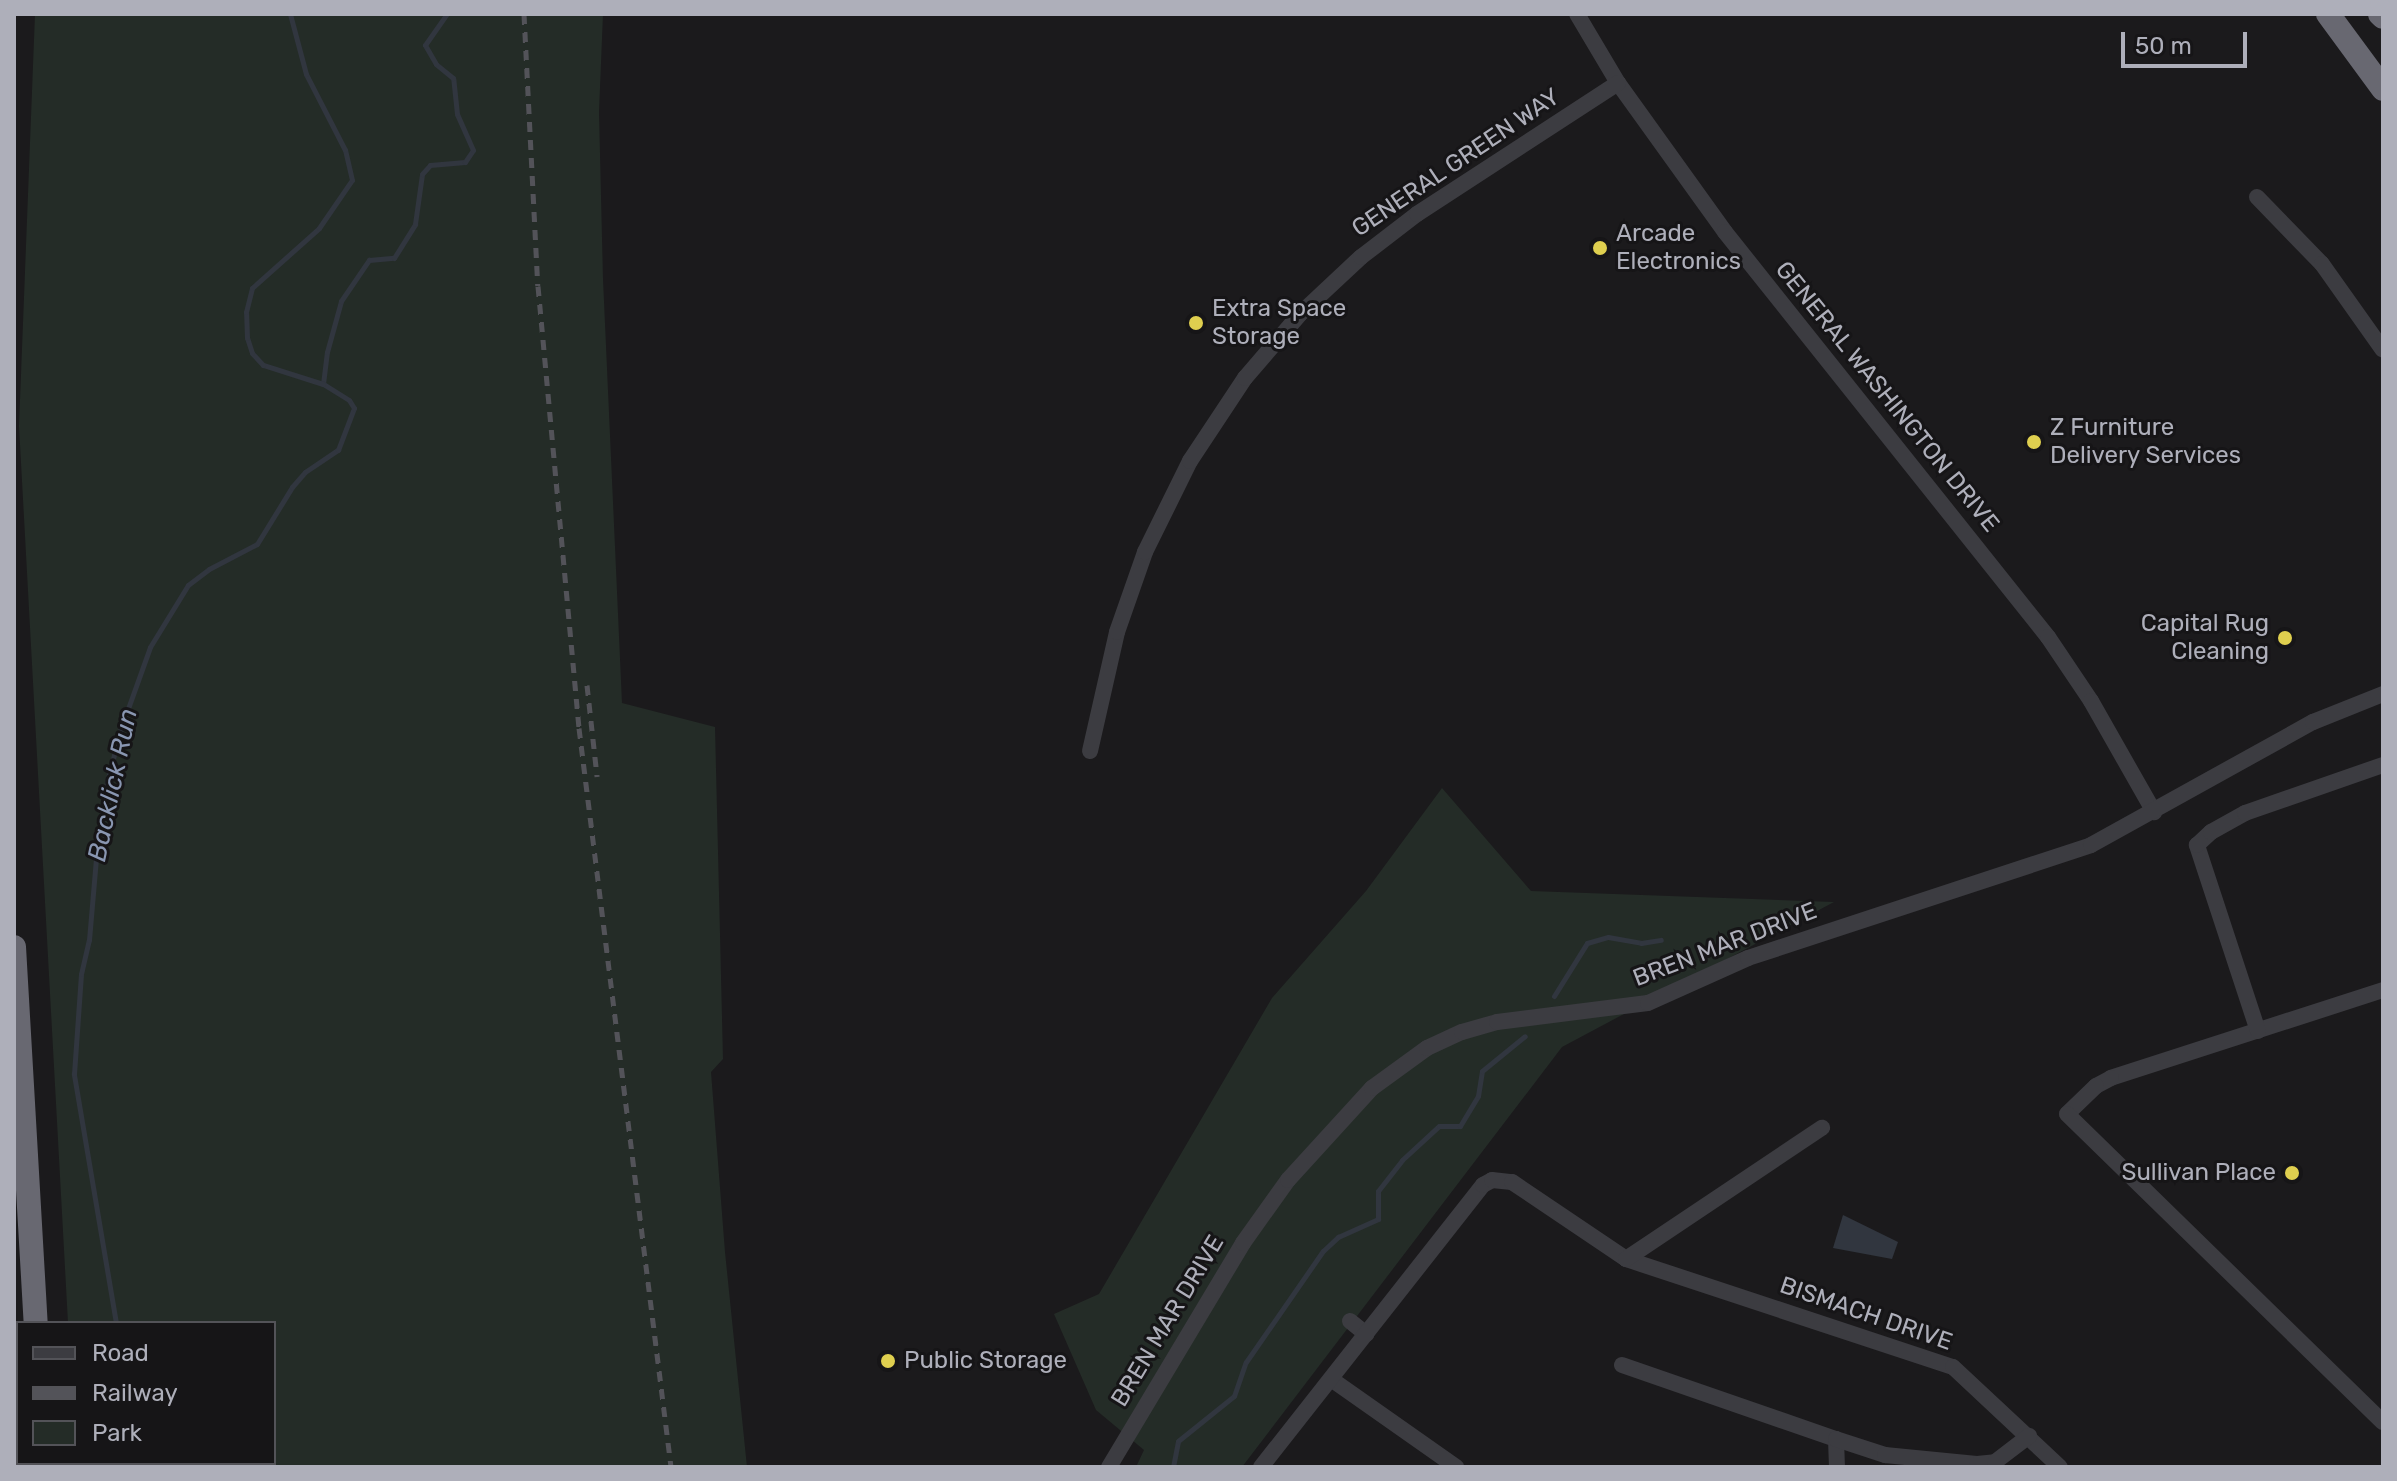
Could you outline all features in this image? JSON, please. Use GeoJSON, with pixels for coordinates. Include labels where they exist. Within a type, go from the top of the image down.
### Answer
{"type":"FeatureCollection","features":[{"type":"Feature","properties":{"kind":"highway"},"geometry":{"type":"LineString","coordinates":[[2328,14],[2383,89]]}},
{"type":"Feature","properties":{"kind":"highway"},"geometry":{"type":"LineString","coordinates":[[14,947],[36,1321]]}},
{"type":"Feature","properties":{"kind":"street","name":"GENERAL WASHINGTON DRIVE"},"geometry":{"type":"LineString","coordinates":[[1577,14],[1618,83],[1725,232],[2048,637],[2091,701],[2154,812]]}},
{"type":"Feature","properties":{"kind":"street","name":"GENERAL GREEN WAY"},"geometry":{"type":"LineString","coordinates":[[1090,751],[1117,632],[1145,552],[1190,461],[1253,368],[1310,304],[1372,249],[1417,214],[1618,83]]}},
{"type":"Feature","properties":{"kind":"street"},"geometry":{"type":"LineString","coordinates":[[2257,197],[2322,264],[2383,350]]}},
{"type":"Feature","properties":{"kind":"street","name":"BREN MAR DRIVE"},"geometry":{"type":"LineString","coordinates":[[1109,1467],[1243,1243],[1273,1201],[1372,1088],[1427,1048],[1497,1022],[1648,1003],[1748,958],[2091,845],[2313,722],[2383,694]]}},
{"type":"Feature","properties":{"kind":"street"},"geometry":{"type":"LineString","coordinates":[[2258,1031],[2197,845],[2211,832],[2245,813],[2383,765]]}},
{"type":"Feature","properties":{"kind":"street"},"geometry":{"type":"LineString","coordinates":[[2383,990],[2111,1078],[2096,1086],[2067,1114],[2383,1422]]}},
{"type":"Feature","properties":{"kind":"street"},"geometry":{"type":"LineString","coordinates":[[1626,1259],[1822,1128]]}},
{"type":"Feature","properties":{"kind":"street","name":"BISMACH DRIVE"},"geometry":{"type":"LineString","coordinates":[[1366,1334],[1483,1185],[1492,1180],[1512,1182],[1626,1259],[1953,1367],[2060,1467]]}},
{"type":"Feature","properties":{"kind":"street"},"geometry":{"type":"LineString","coordinates":[[1261,1467],[1366,1334],[1350,1321]]}},
{"type":"Feature","properties":{"kind":"street"},"geometry":{"type":"LineString","coordinates":[[1622,1365],[1885,1455],[1977,1464],[1995,1462],[2029,1436]]}},
{"type":"Feature","properties":{"kind":"street"},"geometry":{"type":"LineString","coordinates":[[1331,1379],[1456,1467]]}},
{"type":"Feature","properties":{"kind":"street"},"geometry":{"type":"LineString","coordinates":[[1836,1439],[1837,1467]]}},
{"type":"Feature","properties":{"kind":"green space"},"geometry":{"type":"Polygon","coordinates":[[[35,14],[603,14],[599,112],[603,279],[622,703],[715,727],[723,1059],[711,1072],[747,1467],[76,1467],[276,1465],[276,1321],[68,1321],[19,426],[35,14]]]}},
{"type":"Feature","properties":{"kind":"green space"},"geometry":{"type":"Polygon","coordinates":[[[1442,788],[1531,891],[1834,902],[1562,1047],[1242,1467],[1136,1467],[1144,1450],[1096,1410],[1054,1314],[1099,1294],[1272,998],[1366,891],[1442,788]]]}},
{"type":"Feature","properties":{"kind":"shaded area"},"geometry":{"type":"Polygon","coordinates":[[[1843,1215],[1898,1242],[1892,1259],[1833,1248],[1843,1215]]]}},
{"type":"Feature","properties":{"kind":"waterway","name":"Backlick Run"},"geometry":{"type":"LineString","coordinates":[[116,1321],[74,1074],[81,974],[89,940],[96,858],[107,782],[121,728],[150,647],[188,585],[209,569],[257,544],[292,487],[305,472],[338,450],[354,408],[349,400],[323,384],[263,365],[252,353],[247,338],[246,312],[252,288],[319,228],[352,180],[345,150],[306,74],[290,14]]}},
{"type":"Feature","properties":{"kind":"waterway"},"geometry":{"type":"LineString","coordinates":[[323,384],[327,352],[341,301],[369,260],[394,258],[415,224],[422,174],[430,165],[465,162],[473,150],[457,114],[453,78],[436,64],[425,45],[447,14]]}},
{"type":"Feature","properties":{"kind":"waterway"},"geometry":{"type":"LineString","coordinates":[[1554,996],[1587,943],[1608,937],[1641,943],[1661,940]]}},
{"type":"Feature","properties":{"kind":"waterway"},"geometry":{"type":"LineString","coordinates":[[1173,1467],[1178,1441],[1234,1396],[1246,1362],[1323,1251],[1338,1237],[1378,1219],[1378,1191],[1402,1160],[1439,1126],[1460,1126],[1478,1096],[1482,1071],[1525,1036]]}},
{"type":"Feature","properties":{"kind":"railway"},"geometry":{"type":"LineString","coordinates":[[524,14],[538,286],[579,728],[671,1467]]}},
{"type":"Feature","properties":{"kind":"railway"},"geometry":{"type":"LineString","coordinates":[[587,685],[597,776]]}},
{"type":"Feature","properties":{"kind":"place","name":"Arcade Electronics"},"geometry":{"type":"Point","coordinates":[1600,248]}},
{"type":"Feature","properties":{"kind":"place","name":"Extra Space Storage"},"geometry":{"type":"Point","coordinates":[1196,323]}},
{"type":"Feature","properties":{"kind":"place","name":"Z Furniture Delivery Services"},"geometry":{"type":"Point","coordinates":[2034,442]}},
{"type":"Feature","properties":{"kind":"place","name":"Capital Rug Cleaning"},"geometry":{"type":"Point","coordinates":[2285,638]}},
{"type":"Feature","properties":{"kind":"place","name":"Sullivan Place"},"geometry":{"type":"Point","coordinates":[2292,1173]}},
{"type":"Feature","properties":{"kind":"place","name":"Public Storage"},"geometry":{"type":"Point","coordinates":[888,1361]}}]}
